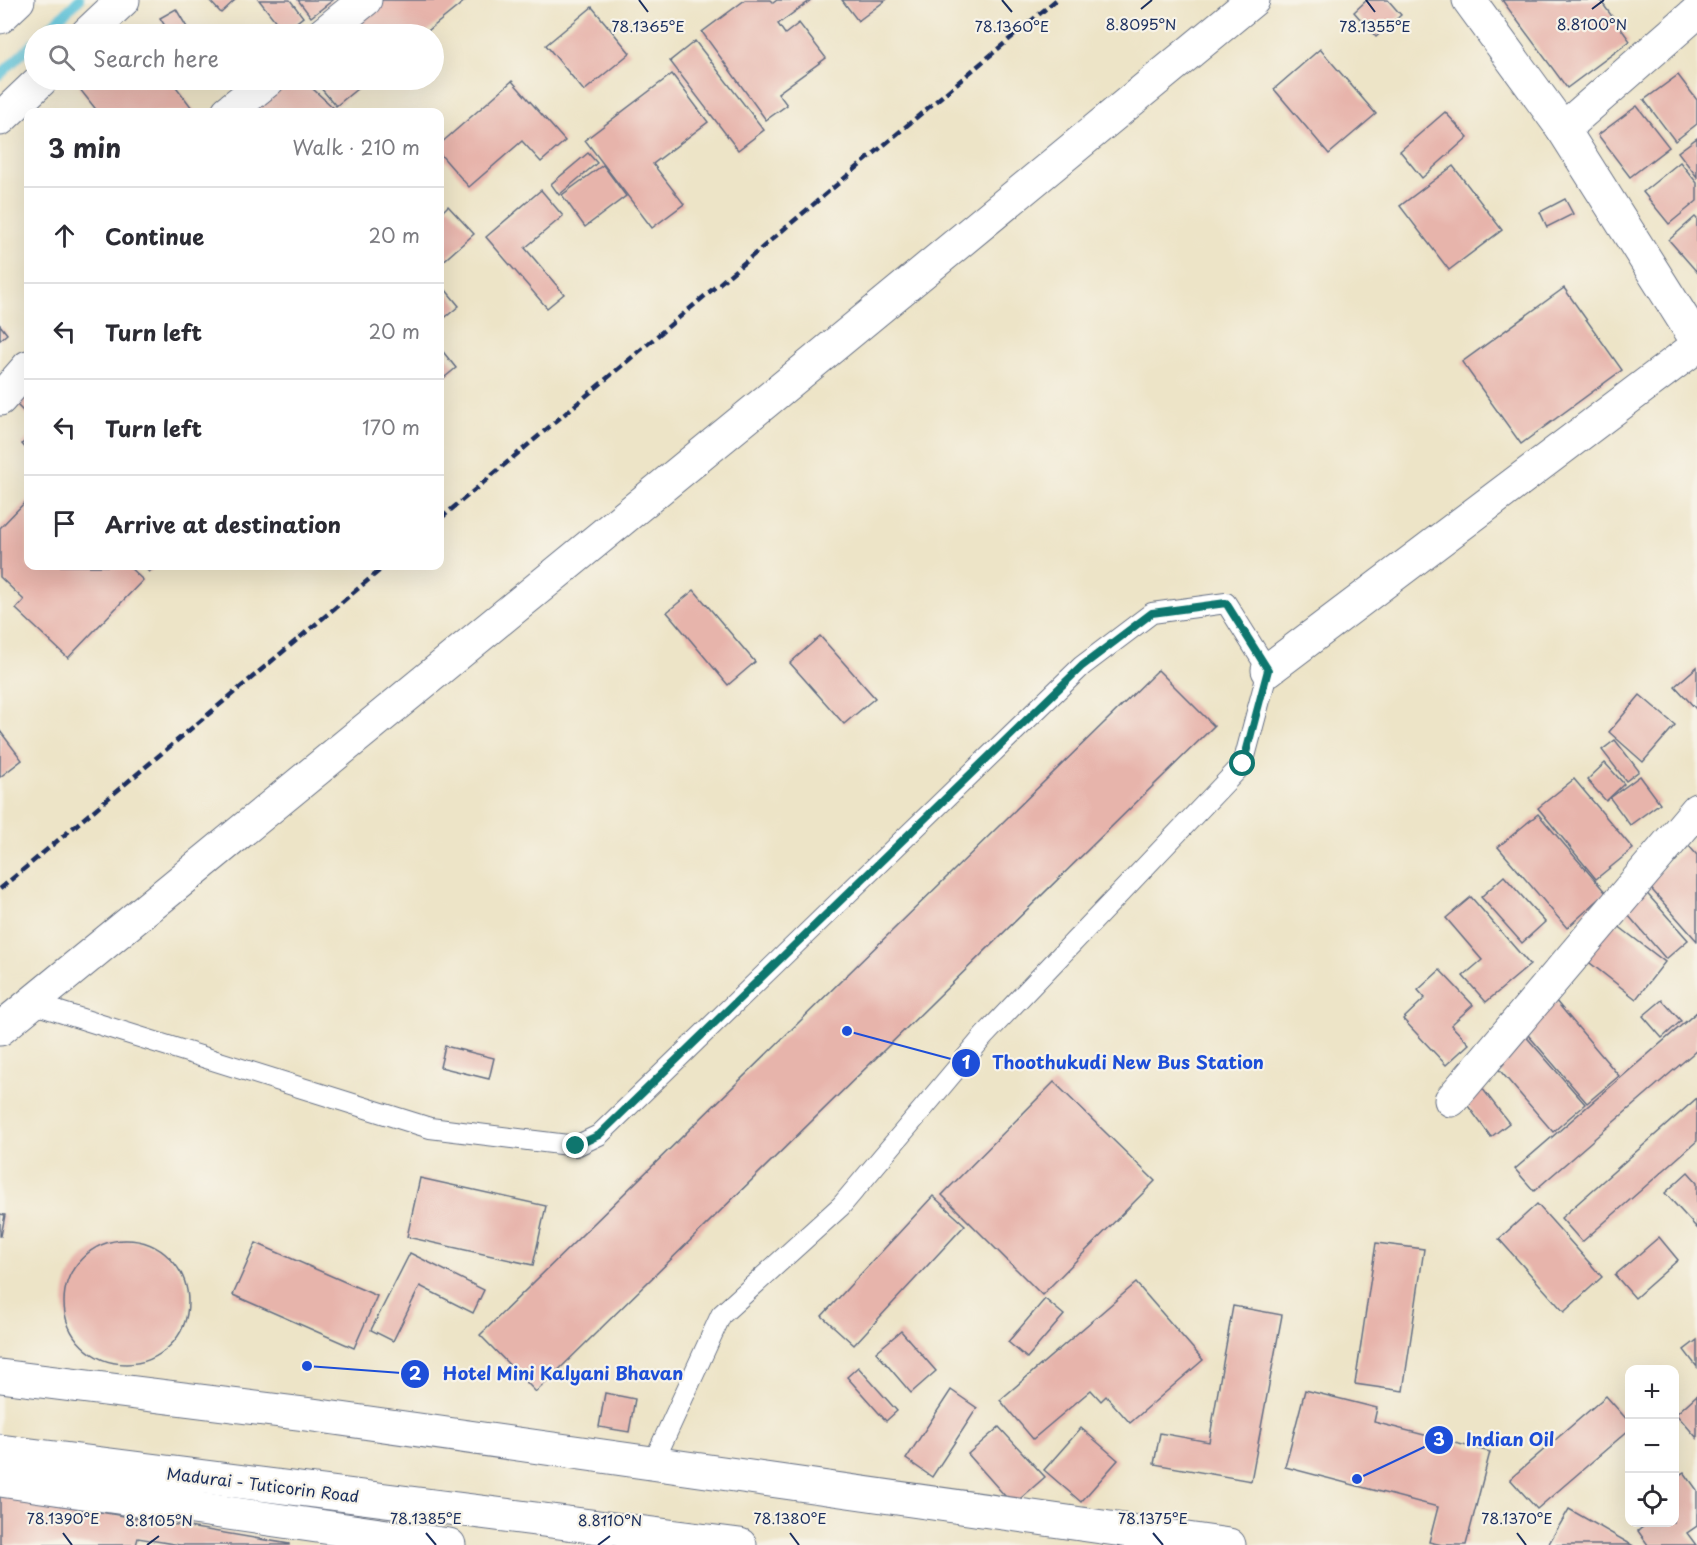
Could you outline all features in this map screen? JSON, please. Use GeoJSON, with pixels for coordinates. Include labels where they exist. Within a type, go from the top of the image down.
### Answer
{"type":"FeatureCollection","features":[{"type":"Feature","properties":{"kind":"street"},"geometry":{"type":"LineString","coordinates":[[0,17],[18,0]]}},
{"type":"Feature","properties":{"kind":"street"},"geometry":{"type":"LineString","coordinates":[[98,24],[123,0]]}},
{"type":"Feature","properties":{"kind":"street"},"geometry":{"type":"LineString","coordinates":[[335,24],[365,0]]}},
{"type":"Feature","properties":{"kind":"street"},"geometry":{"type":"LineString","coordinates":[[0,1029],[1253,0]]}},
{"type":"Feature","properties":{"kind":"street"},"geometry":{"type":"LineString","coordinates":[[1469,0],[1563,129],[1697,341]]}},
{"type":"Feature","properties":{"kind":"street"},"geometry":{"type":"LineString","coordinates":[[1563,129],[1697,12]]}},
{"type":"Feature","properties":{"kind":"street"},"geometry":{"type":"LineString","coordinates":[[0,119],[30,90]]}},
{"type":"Feature","properties":{"kind":"street"},"geometry":{"type":"LineString","coordinates":[[233,108],[256,90]]}},
{"type":"Feature","properties":{"kind":"street"},"geometry":{"type":"LineString","coordinates":[[1268,670],[1697,346]]}},
{"type":"Feature","properties":{"kind":"street"},"geometry":{"type":"LineString","coordinates":[[0,399],[24,372]]}},
{"type":"Feature","properties":{"kind":"street"},"geometry":{"type":"LineString","coordinates":[[1451,1100],[1696,814]]}},
{"type":"Feature","properties":{"kind":"street"},"geometry":{"type":"LineString","coordinates":[[0,1376],[313,1415],[1229,1545]]}},
{"type":"Feature","properties":{"kind":"street","name":"Madurai - Tuticorin Road"},"geometry":{"type":"LineString","coordinates":[[0,1451],[740,1545]]}},
{"type":"Feature","properties":{"kind":"street"},"geometry":{"type":"LineString","coordinates":[[0,1480],[449,1545]]}},
{"type":"Feature","properties":{"kind":"lane"},"geometry":{"type":"LineString","coordinates":[[32,1003],[430,1128],[576,1146],[599,1135],[1082,666],[1152,613],[1226,603],[1268,670],[1243,764],[984,1036],[841,1206],[721,1315],[653,1463]]}},
{"type":"Feature","properties":{"kind":"building"},"geometry":{"type":"Polygon","coordinates":[[[209,0],[235,0],[221,13],[209,0]]]}},
{"type":"Feature","properties":{"kind":"building"},"geometry":{"type":"Polygon","coordinates":[[[259,0],[290,0],[303,17],[294,24],[278,24],[259,0]]]}},
{"type":"Feature","properties":{"kind":"building"},"geometry":{"type":"Polygon","coordinates":[[[298,0],[333,0],[311,17],[298,0]]]}},
{"type":"Feature","properties":{"kind":"building"},"geometry":{"type":"Polygon","coordinates":[[[380,0],[466,0],[436,24],[350,24],[380,0]]]}},
{"type":"Feature","properties":{"kind":"building"},"geometry":{"type":"Polygon","coordinates":[[[745,0],[770,0],[773,3],[777,0],[811,0],[778,24],[785,34],[799,23],[826,58],[778,93],[787,105],[766,120],[702,32],[745,0]]]}},
{"type":"Feature","properties":{"kind":"building"},"geometry":{"type":"Polygon","coordinates":[[[842,0],[886,0],[858,21],[842,0]]]}},
{"type":"Feature","properties":{"kind":"building"},"geometry":{"type":"Polygon","coordinates":[[[1367,0],[1388,0],[1401,15],[1376,37],[1354,12],[1367,0]]]}},
{"type":"Feature","properties":{"kind":"building"},"geometry":{"type":"Polygon","coordinates":[[[1502,0],[1600,0],[1630,41],[1567,88],[1502,0]]]}},
{"type":"Feature","properties":{"kind":"building"},"geometry":{"type":"Polygon","coordinates":[[[592,7],[630,53],[584,91],[546,45],[592,7]]]}},
{"type":"Feature","properties":{"kind":"building"},"geometry":{"type":"Polygon","coordinates":[[[176,9],[185,24],[164,24],[160,18],[176,9]]]}},
{"type":"Feature","properties":{"kind":"building"},"geometry":{"type":"Polygon","coordinates":[[[695,41],[764,130],[738,150],[670,61],[695,41]]]}},
{"type":"Feature","properties":{"kind":"building"},"geometry":{"type":"Polygon","coordinates":[[[1320,49],[1376,114],[1329,154],[1274,89],[1320,49]]]}},
{"type":"Feature","properties":{"kind":"building"},"geometry":{"type":"Polygon","coordinates":[[[672,74],[708,122],[653,164],[684,204],[652,228],[585,140],[672,74]]]}},
{"type":"Feature","properties":{"kind":"building"},"geometry":{"type":"Polygon","coordinates":[[[1678,75],[1697,100],[1697,124],[1675,141],[1644,100],[1678,75]]]}},
{"type":"Feature","properties":{"kind":"building"},"geometry":{"type":"Polygon","coordinates":[[[512,81],[565,141],[541,162],[522,141],[469,187],[444,159],[444,140],[512,81]]]}},
{"type":"Feature","properties":{"kind":"building"},"geometry":{"type":"Polygon","coordinates":[[[81,90],[178,90],[192,108],[95,108],[81,90]]]}},
{"type":"Feature","properties":{"kind":"building"},"geometry":{"type":"Polygon","coordinates":[[[271,90],[314,90],[334,108],[253,108],[271,90]]]}},
{"type":"Feature","properties":{"kind":"building"},"geometry":{"type":"Polygon","coordinates":[[[322,90],[356,90],[336,106],[322,90]]]}},
{"type":"Feature","properties":{"kind":"building"},"geometry":{"type":"Polygon","coordinates":[[[1637,106],[1669,147],[1630,177],[1598,135],[1637,106]]]}},
{"type":"Feature","properties":{"kind":"building"},"geometry":{"type":"Polygon","coordinates":[[[1445,112],[1468,137],[1422,178],[1400,151],[1445,112]]]}},
{"type":"Feature","properties":{"kind":"building"},"geometry":{"type":"Polygon","coordinates":[[[1697,138],[1697,177],[1678,152],[1697,138]]]}},
{"type":"Feature","properties":{"kind":"building"},"geometry":{"type":"Polygon","coordinates":[[[588,153],[597,163],[559,195],[551,184],[588,153]]]}},
{"type":"Feature","properties":{"kind":"building"},"geometry":{"type":"Polygon","coordinates":[[[1680,162],[1697,183],[1697,201],[1669,224],[1643,192],[1680,162]]]}},
{"type":"Feature","properties":{"kind":"building"},"geometry":{"type":"Polygon","coordinates":[[[603,165],[626,196],[585,227],[562,195],[603,165]]]}},
{"type":"Feature","properties":{"kind":"building"},"geometry":{"type":"Polygon","coordinates":[[[1453,166],[1502,230],[1449,270],[1400,206],[1453,166]]]}},
{"type":"Feature","properties":{"kind":"building"},"geometry":{"type":"Polygon","coordinates":[[[541,190],[563,216],[525,248],[564,294],[547,308],[486,237],[541,190]]]}},
{"type":"Feature","properties":{"kind":"building"},"geometry":{"type":"Polygon","coordinates":[[[1565,199],[1573,214],[1547,227],[1540,212],[1565,199]]]}},
{"type":"Feature","properties":{"kind":"building"},"geometry":{"type":"Polygon","coordinates":[[[448,206],[474,234],[444,260],[444,210],[448,206]]]}},
{"type":"Feature","properties":{"kind":"building"},"geometry":{"type":"Polygon","coordinates":[[[1695,217],[1697,219],[1697,272],[1669,240],[1695,217]]]}},
{"type":"Feature","properties":{"kind":"building"},"geometry":{"type":"Polygon","coordinates":[[[1564,288],[1622,370],[1521,444],[1462,362],[1564,288]]]}},
{"type":"Feature","properties":{"kind":"building"},"geometry":{"type":"Polygon","coordinates":[[[444,290],[459,306],[444,318],[444,290]]]}},
{"type":"Feature","properties":{"kind":"building"},"geometry":{"type":"Polygon","coordinates":[[[0,325],[7,334],[0,340],[0,325]]]}},
{"type":"Feature","properties":{"kind":"building"},"geometry":{"type":"Polygon","coordinates":[[[444,353],[456,368],[444,378],[444,353]]]}},
{"type":"Feature","properties":{"kind":"building"},"geometry":{"type":"Polygon","coordinates":[[[24,389],[24,412],[13,401],[24,389]]]}},
{"type":"Feature","properties":{"kind":"building"},"geometry":{"type":"Polygon","coordinates":[[[24,503],[24,570],[132,570],[143,580],[68,658],[16,609],[24,600],[0,577],[0,528],[24,503]]]}},
{"type":"Feature","properties":{"kind":"building"},"geometry":{"type":"Polygon","coordinates":[[[694,590],[755,662],[728,685],[667,612],[694,590]]]}},
{"type":"Feature","properties":{"kind":"building"},"geometry":{"type":"Polygon","coordinates":[[[820,636],[875,698],[844,724],[790,663],[820,636]]]}},
{"type":"Feature","properties":{"kind":"building"},"geometry":{"type":"Polygon","coordinates":[[[1697,667],[1697,710],[1675,686],[1697,667]]]}},
{"type":"Feature","properties":{"kind":"building"},"geometry":{"type":"Polygon","coordinates":[[[1158,670],[1214,726],[536,1392],[480,1335],[1158,670]]]}},
{"type":"Feature","properties":{"kind":"building"},"geometry":{"type":"Polygon","coordinates":[[[1640,695],[1675,725],[1643,762],[1609,732],[1640,695]]]}},
{"type":"Feature","properties":{"kind":"building"},"geometry":{"type":"Polygon","coordinates":[[[0,731],[22,760],[0,777],[0,731]]]}},
{"type":"Feature","properties":{"kind":"building"},"geometry":{"type":"Polygon","coordinates":[[[1615,740],[1639,771],[1626,781],[1602,750],[1615,740]]]}},
{"type":"Feature","properties":{"kind":"building"},"geometry":{"type":"Polygon","coordinates":[[[1605,763],[1624,784],[1606,801],[1587,780],[1605,763]]]}},
{"type":"Feature","properties":{"kind":"building"},"geometry":{"type":"Polygon","coordinates":[[[1640,776],[1660,803],[1630,825],[1610,798],[1640,776]]]}},
{"type":"Feature","properties":{"kind":"building"},"geometry":{"type":"Polygon","coordinates":[[[1574,779],[1633,849],[1596,879],[1538,808],[1574,779]]]}},
{"type":"Feature","properties":{"kind":"building"},"geometry":{"type":"Polygon","coordinates":[[[1538,814],[1606,893],[1567,928],[1498,847],[1538,814]]]}},
{"type":"Feature","properties":{"kind":"building"},"geometry":{"type":"Polygon","coordinates":[[[1689,846],[1697,855],[1697,941],[1646,883],[1689,846]]]}},
{"type":"Feature","properties":{"kind":"building"},"geometry":{"type":"Polygon","coordinates":[[[1504,876],[1545,922],[1522,943],[1481,897],[1504,876]]]}},
{"type":"Feature","properties":{"kind":"building"},"geometry":{"type":"Polygon","coordinates":[[[1643,889],[1688,940],[1666,959],[1622,908],[1643,889]]]}},
{"type":"Feature","properties":{"kind":"building"},"geometry":{"type":"Polygon","coordinates":[[[1471,897],[1530,965],[1486,1002],[1463,976],[1482,960],[1446,918],[1471,897]]]}},
{"type":"Feature","properties":{"kind":"building"},"geometry":{"type":"Polygon","coordinates":[[[1613,922],[1665,962],[1636,999],[1585,959],[1613,922]]]}},
{"type":"Feature","properties":{"kind":"building"},"geometry":{"type":"Polygon","coordinates":[[[1440,970],[1473,1005],[1451,1025],[1469,1044],[1446,1065],[1403,1019],[1425,998],[1418,990],[1440,970]]]}},
{"type":"Feature","properties":{"kind":"building"},"geometry":{"type":"Polygon","coordinates":[[[1555,1000],[1619,1076],[1587,1103],[1522,1028],[1555,1000]]]}},
{"type":"Feature","properties":{"kind":"building"},"geometry":{"type":"Polygon","coordinates":[[[1662,1000],[1681,1021],[1662,1038],[1643,1016],[1662,1000]]]}},
{"type":"Feature","properties":{"kind":"building"},"geometry":{"type":"Polygon","coordinates":[[[1697,1012],[1697,1050],[1534,1191],[1515,1169],[1697,1012]]]}},
{"type":"Feature","properties":{"kind":"building"},"geometry":{"type":"Polygon","coordinates":[[[1522,1032],[1585,1104],[1553,1132],[1490,1059],[1522,1032]]]}},
{"type":"Feature","properties":{"kind":"building"},"geometry":{"type":"Polygon","coordinates":[[[445,1046],[494,1058],[489,1079],[440,1067],[445,1046]]]}},
{"type":"Feature","properties":{"kind":"building"},"geometry":{"type":"Polygon","coordinates":[[[1054,1082],[1155,1181],[1042,1295],[942,1195],[1054,1082]]]}},
{"type":"Feature","properties":{"kind":"building"},"geometry":{"type":"Polygon","coordinates":[[[1482,1088],[1509,1123],[1491,1137],[1465,1102],[1482,1088]]]}},
{"type":"Feature","properties":{"kind":"building"},"geometry":{"type":"Polygon","coordinates":[[[1697,1098],[1697,1141],[1582,1242],[1561,1218],[1697,1098]]]}},
{"type":"Feature","properties":{"kind":"building"},"geometry":{"type":"Polygon","coordinates":[[[1688,1172],[1697,1182],[1697,1228],[1665,1193],[1688,1172]]]}},
{"type":"Feature","properties":{"kind":"building"},"geometry":{"type":"Polygon","coordinates":[[[420,1178],[546,1206],[533,1265],[407,1237],[420,1178]]]}},
{"type":"Feature","properties":{"kind":"building"},"geometry":{"type":"Polygon","coordinates":[[[933,1196],[965,1225],[854,1345],[822,1316],[933,1196]]]}},
{"type":"Feature","properties":{"kind":"building"},"geometry":{"type":"Polygon","coordinates":[[[1537,1204],[1602,1277],[1564,1312],[1499,1239],[1537,1204]]]}},
{"type":"Feature","properties":{"kind":"building"},"geometry":{"type":"Polygon","coordinates":[[[0,1214],[5,1215],[1,1236],[0,1236],[0,1214]]]}},
{"type":"Feature","properties":{"kind":"building"},"geometry":{"type":"Polygon","coordinates":[[[1659,1237],[1678,1260],[1635,1298],[1615,1275],[1659,1237]]]}},
{"type":"Feature","properties":{"kind":"building"},"geometry":{"type":"Polygon","coordinates":[[[126,1240],[150,1245],[170,1258],[183,1278],[188,1302],[183,1326],[170,1346],[150,1359],[126,1364],[102,1359],[82,1346],[69,1326],[64,1302],[69,1278],[82,1258],[102,1245],[126,1240]]]}},
{"type":"Feature","properties":{"kind":"building"},"geometry":{"type":"Polygon","coordinates":[[[256,1243],[377,1296],[354,1348],[233,1295],[256,1243]]]}},
{"type":"Feature","properties":{"kind":"building"},"geometry":{"type":"Polygon","coordinates":[[[1376,1243],[1424,1249],[1403,1391],[1355,1384],[1376,1243]]]}},
{"type":"Feature","properties":{"kind":"building"},"geometry":{"type":"Polygon","coordinates":[[[410,1253],[484,1290],[473,1313],[420,1286],[393,1341],[371,1330],[410,1253]]]}},
{"type":"Feature","properties":{"kind":"building"},"geometry":{"type":"Polygon","coordinates":[[[1136,1283],[1203,1360],[1130,1423],[1106,1396],[1101,1401],[1091,1390],[1033,1439],[1000,1400],[1136,1283]]]}},
{"type":"Feature","properties":{"kind":"building"},"geometry":{"type":"Polygon","coordinates":[[[1045,1299],[1064,1315],[1027,1358],[1008,1342],[1045,1299]]]}},
{"type":"Feature","properties":{"kind":"building"},"geometry":{"type":"Polygon","coordinates":[[[1233,1306],[1282,1315],[1251,1481],[1154,1464],[1160,1433],[1209,1442],[1233,1306]]]}},
{"type":"Feature","properties":{"kind":"building"},"geometry":{"type":"Polygon","coordinates":[[[901,1331],[936,1371],[911,1393],[876,1352],[901,1331]]]}},
{"type":"Feature","properties":{"kind":"building"},"geometry":{"type":"Polygon","coordinates":[[[1697,1340],[1697,1367],[1684,1350],[1697,1340]]]}},
{"type":"Feature","properties":{"kind":"building"},"geometry":{"type":"Polygon","coordinates":[[[858,1367],[897,1411],[886,1421],[847,1377],[858,1367]]]}},
{"type":"Feature","properties":{"kind":"building"},"geometry":{"type":"Polygon","coordinates":[[[951,1390],[977,1408],[932,1477],[906,1459],[951,1390]]]}},
{"type":"Feature","properties":{"kind":"building"},"geometry":{"type":"Polygon","coordinates":[[[1305,1390],[1377,1408],[1374,1422],[1490,1452],[1466,1545],[1442,1545],[1429,1542],[1438,1507],[1285,1467],[1305,1390]]]}},
{"type":"Feature","properties":{"kind":"building"},"geometry":{"type":"Polygon","coordinates":[[[605,1393],[635,1399],[629,1432],[599,1427],[605,1393]]]}},
{"type":"Feature","properties":{"kind":"building"},"geometry":{"type":"Polygon","coordinates":[[[1697,1395],[1697,1438],[1679,1417],[1679,1411],[1697,1395]]]}},
{"type":"Feature","properties":{"kind":"building"},"geometry":{"type":"Polygon","coordinates":[[[1606,1396],[1625,1417],[1625,1433],[1537,1509],[1510,1479],[1606,1396]]]}},
{"type":"Feature","properties":{"kind":"building"},"geometry":{"type":"Polygon","coordinates":[[[999,1427],[1045,1477],[1013,1505],[968,1454],[999,1427]]]}},
{"type":"Feature","properties":{"kind":"building"},"geometry":{"type":"Polygon","coordinates":[[[1081,1428],[1118,1460],[1081,1502],[1044,1470],[1081,1428]]]}},
{"type":"Feature","properties":{"kind":"building"},"geometry":{"type":"Polygon","coordinates":[[[1684,1472],[1697,1490],[1697,1526],[1687,1533],[1696,1545],[1648,1545],[1638,1531],[1643,1527],[1679,1527],[1679,1475],[1684,1472]]]}},
{"type":"Feature","properties":{"kind":"building"},"geometry":{"type":"Polygon","coordinates":[[[0,1495],[289,1545],[180,1545],[138,1538],[136,1545],[0,1545],[0,1495]]]}},
{"type":"Feature","properties":{"kind":"building"},"geometry":{"type":"Polygon","coordinates":[[[1569,1509],[1632,1545],[1548,1545],[1569,1509]]]}},
{"type":"Feature","properties":{"kind":"waterway"},"geometry":{"type":"LineString","coordinates":[[53,24],[79,0]]}},
{"type":"Feature","properties":{"kind":"waterway"},"geometry":{"type":"LineString","coordinates":[[0,75],[24,52]]}},
{"type":"Feature","properties":{"kind":"railway"},"geometry":{"type":"LineString","coordinates":[[444,516],[1056,0]]}},
{"type":"Feature","properties":{"kind":"railway"},"geometry":{"type":"LineString","coordinates":[[0,889],[380,570]]}},
{"type":"Feature","properties":{"kind":"place","name":"Thoothukudi New Bus Station"},"geometry":{"type":"Point","coordinates":[847,1031]}},
{"type":"Feature","properties":{"kind":"place","name":"Hotel Mini Kalyani Bhavan"},"geometry":{"type":"Point","coordinates":[307,1366]}},
{"type":"Feature","properties":{"kind":"place","name":"Indian Oil"},"geometry":{"type":"Point","coordinates":[1357,1479]}},
{"type":"Feature","properties":{"kind":"route"},"geometry":{"type":"LineString","coordinates":[[576,1146],[599,1135],[1082,666],[1152,613],[1226,603],[1268,670],[1243,764]]}}]}
